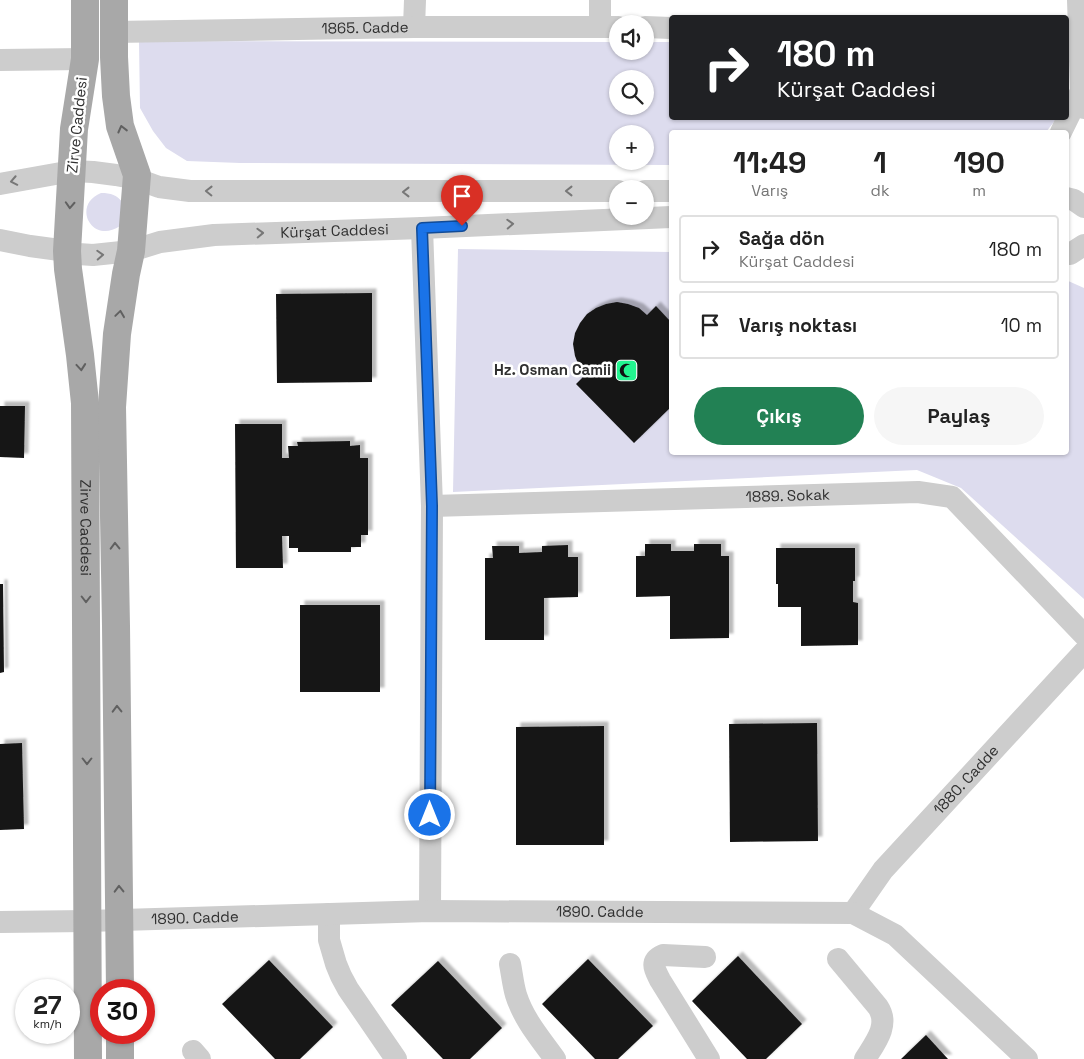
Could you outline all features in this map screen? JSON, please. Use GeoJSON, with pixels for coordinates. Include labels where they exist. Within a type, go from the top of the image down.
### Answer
{"type":"FeatureCollection","features":[{"type":"Feature","properties":{"kind":"main road","name":"Zirve Caddesi"},"geometry":{"type":"LineString","coordinates":[[85,0],[85,59],[75,117],[68,269],[85,403],[88,1059]]}},
{"type":"Feature","properties":{"kind":"main road","name":"Zirve Caddesi"},"geometry":{"type":"LineString","coordinates":[[114,0],[115,77],[118,113],[120,126],[137,175],[131,251],[117,334],[112,408],[120,979]]}},
{"type":"Feature","properties":{"kind":"main road"},"geometry":{"type":"LineString","coordinates":[[120,1044],[120,1059]]}},
{"type":"Feature","properties":{"kind":"street"},"geometry":{"type":"LineString","coordinates":[[414,27],[415,0]]}},
{"type":"Feature","properties":{"kind":"street"},"geometry":{"type":"LineString","coordinates":[[600,0],[609,27]]}},
{"type":"Feature","properties":{"kind":"street"},"geometry":{"type":"LineString","coordinates":[[1069,119],[1082,99],[1076,31],[1078,0]]}},
{"type":"Feature","properties":{"kind":"street","name":"1865. Cadde"},"geometry":{"type":"LineString","coordinates":[[114,32],[414,27],[609,27]]}},
{"type":"Feature","properties":{"kind":"street"},"geometry":{"type":"LineString","coordinates":[[654,27],[669,28]]}},
{"type":"Feature","properties":{"kind":"street"},"geometry":{"type":"LineString","coordinates":[[0,60],[85,59]]}},
{"type":"Feature","properties":{"kind":"street"},"geometry":{"type":"LineString","coordinates":[[0,184],[72,171],[101,173],[137,179],[159,187],[190,191],[609,191]]}},
{"type":"Feature","properties":{"kind":"street"},"geometry":{"type":"LineString","coordinates":[[654,191],[669,191]]}},
{"type":"Feature","properties":{"kind":"street"},"geometry":{"type":"LineString","coordinates":[[1069,199],[1084,207]]}},
{"type":"Feature","properties":{"kind":"street","name":"Kürşat Caddesi"},"geometry":{"type":"LineString","coordinates":[[0,240],[93,255],[131,251],[160,242],[214,235],[669,217]]}},
{"type":"Feature","properties":{"kind":"street"},"geometry":{"type":"LineString","coordinates":[[422,228],[432,506],[430,911]]}},
{"type":"Feature","properties":{"kind":"street","name":"1889. Sokak"},"geometry":{"type":"LineString","coordinates":[[432,506],[918,492],[952,497],[1084,636]]}},
{"type":"Feature","properties":{"kind":"street","name":"1880. Cadde"},"geometry":{"type":"LineString","coordinates":[[853,913],[883,870],[1084,652]]}},
{"type":"Feature","properties":{"kind":"street","name":"1890. Cadde"},"geometry":{"type":"LineString","coordinates":[[0,922],[430,911],[853,913],[894,935],[1027,1059]]}},
{"type":"Feature","properties":{"kind":"street"},"geometry":{"type":"LineString","coordinates":[[329,914],[329,940],[341,976],[396,1059]]}},
{"type":"Feature","properties":{"kind":"street"},"geometry":{"type":"LineString","coordinates":[[705,957],[663,955],[655,960],[654,969],[709,1059]]}},
{"type":"Feature","properties":{"kind":"street"},"geometry":{"type":"LineString","coordinates":[[838,959],[882,1013],[883,1026],[865,1059]]}},
{"type":"Feature","properties":{"kind":"street"},"geometry":{"type":"LineString","coordinates":[[510,964],[516,993],[522,1009],[538,1036],[555,1059]]}},
{"type":"Feature","properties":{"kind":"shaded area"},"geometry":{"type":"Polygon","coordinates":[[[139,41],[609,42],[609,60],[654,60],[654,42],[669,42],[669,120],[1055,120],[1048,130],[669,130],[669,165],[654,165],[654,125],[609,125],[609,165],[240,163],[187,161],[166,148],[153,131],[140,108],[139,41]]]}},
{"type":"Feature","properties":{"kind":"shaded area"},"geometry":{"type":"Polygon","coordinates":[[[101,193],[114,195],[123,203],[120,226],[110,231],[101,231],[94,227],[86,214],[87,206],[92,199],[101,193]]]}},
{"type":"Feature","properties":{"kind":"shaded area"},"geometry":{"type":"Polygon","coordinates":[[[458,249],[669,252],[669,455],[1069,455],[1069,281],[1084,288],[1084,599],[961,488],[917,470],[453,492],[458,249]]]}},
{"type":"Feature","properties":{"kind":"building"},"geometry":{"type":"Polygon","coordinates":[[[372,293],[372,382],[277,383],[276,294],[372,293]]]}},
{"type":"Feature","properties":{"kind":"building","name":"Hz. Osman Camii"},"geometry":{"type":"Polygon","coordinates":[[[617,302],[628,304],[639,308],[647,315],[656,306],[669,320],[669,409],[634,443],[576,384],[585,375],[575,356],[573,344],[575,333],[587,314],[606,304],[617,302]]]}},
{"type":"Feature","properties":{"kind":"building"},"geometry":{"type":"Polygon","coordinates":[[[0,406],[25,406],[24,458],[0,457],[0,406]]]}},
{"type":"Feature","properties":{"kind":"building"},"geometry":{"type":"Polygon","coordinates":[[[235,424],[282,424],[282,458],[289,458],[288,446],[298,446],[297,442],[350,441],[350,446],[360,445],[360,458],[368,458],[368,535],[361,535],[361,547],[351,547],[351,552],[298,552],[298,548],[289,548],[289,536],[282,536],[283,568],[236,568],[235,424]]]}},
{"type":"Feature","properties":{"kind":"building"},"geometry":{"type":"Polygon","coordinates":[[[645,544],[671,544],[671,551],[694,551],[694,544],[721,544],[721,556],[729,556],[729,638],[670,639],[670,596],[636,597],[636,556],[645,556],[645,544]]]}},
{"type":"Feature","properties":{"kind":"building"},"geometry":{"type":"Polygon","coordinates":[[[568,545],[568,557],[578,557],[578,597],[544,598],[544,640],[485,640],[485,558],[493,558],[492,546],[519,546],[519,553],[542,552],[542,546],[568,545]]]}},
{"type":"Feature","properties":{"kind":"building"},"geometry":{"type":"Polygon","coordinates":[[[776,548],[855,548],[853,602],[858,603],[858,645],[801,646],[801,607],[778,607],[776,548]]]}},
{"type":"Feature","properties":{"kind":"building"},"geometry":{"type":"Polygon","coordinates":[[[0,584],[3,584],[4,672],[0,673],[0,584]]]}},
{"type":"Feature","properties":{"kind":"building"},"geometry":{"type":"Polygon","coordinates":[[[300,605],[380,605],[380,692],[300,692],[300,605]]]}},
{"type":"Feature","properties":{"kind":"building"},"geometry":{"type":"Polygon","coordinates":[[[817,723],[818,841],[730,842],[729,724],[817,723]]]}},
{"type":"Feature","properties":{"kind":"building"},"geometry":{"type":"Polygon","coordinates":[[[604,726],[604,845],[516,845],[516,727],[604,726]]]}},
{"type":"Feature","properties":{"kind":"building"},"geometry":{"type":"Polygon","coordinates":[[[22,743],[24,829],[0,830],[0,744],[22,743]]]}},
{"type":"Feature","properties":{"kind":"building"},"geometry":{"type":"Polygon","coordinates":[[[738,956],[802,1024],[766,1059],[747,1059],[692,1001],[738,956]]]}},
{"type":"Feature","properties":{"kind":"building"},"geometry":{"type":"Polygon","coordinates":[[[588,959],[653,1026],[618,1059],[595,1059],[542,1004],[588,959]]]}},
{"type":"Feature","properties":{"kind":"building"},"geometry":{"type":"Polygon","coordinates":[[[269,960],[333,1027],[300,1059],[275,1059],[222,1004],[269,960]]]}},
{"type":"Feature","properties":{"kind":"building"},"geometry":{"type":"Polygon","coordinates":[[[438,961],[502,1028],[470,1059],[443,1059],[391,1005],[438,961]]]}},
{"type":"Feature","properties":{"kind":"building"},"geometry":{"type":"Polygon","coordinates":[[[926,1035],[948,1059],[901,1059],[926,1035]]]}},
{"type":"Feature","properties":{"kind":"place","name":"Hz. Osman Camii"},"geometry":{"type":"Point","coordinates":[627,370]}},
{"type":"Feature","properties":{"kind":"route"},"geometry":{"type":"LineString","coordinates":[[430,815],[432,506],[422,228],[462,226]]}}]}
